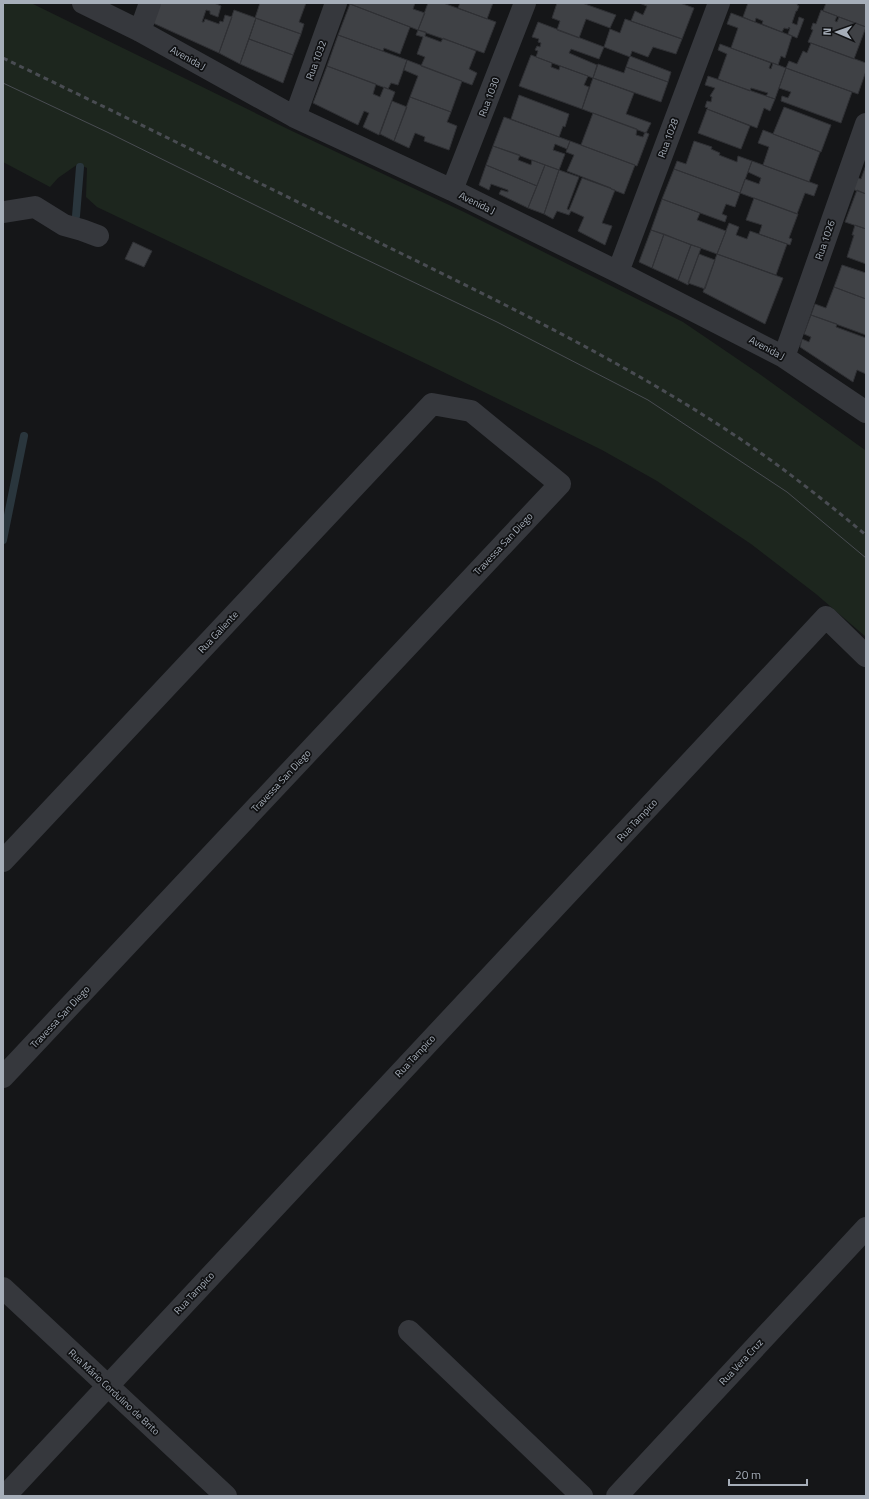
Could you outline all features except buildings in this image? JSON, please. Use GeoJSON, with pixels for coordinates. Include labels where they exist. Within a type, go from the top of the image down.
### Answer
{"type":"FeatureCollection","features":[{"type":"Feature","properties":{"kind":"street","name":"Avenida J"},"geometry":{"type":"LineString","coordinates":[[83,3],[140,32],[295,117],[452,190],[618,272],[784,357],[866,412]]}},
{"type":"Feature","properties":{"kind":"street"},"geometry":{"type":"LineString","coordinates":[[140,32],[150,3]]}},
{"type":"Feature","properties":{"kind":"street","name":"Rua 1032"},"geometry":{"type":"LineString","coordinates":[[295,117],[336,3]]}},
{"type":"Feature","properties":{"kind":"street","name":"Rua 1030"},"geometry":{"type":"LineString","coordinates":[[452,190],[525,3]]}},
{"type":"Feature","properties":{"kind":"street","name":"Rua 1028"},"geometry":{"type":"LineString","coordinates":[[618,272],[719,3]]}},
{"type":"Feature","properties":{"kind":"street","name":"Rua 1026"},"geometry":{"type":"LineString","coordinates":[[784,357],[866,124]]}},
{"type":"Feature","properties":{"kind":"street"},"geometry":{"type":"LineString","coordinates":[[3,212],[35,207],[64,225],[98,236]]}},
{"type":"Feature","properties":{"kind":"street","name":"Travessa San Diego"},"geometry":{"type":"LineString","coordinates":[[3,1077],[560,484],[471,411],[432,404]]}},
{"type":"Feature","properties":{"kind":"street","name":"Rua Galiente"},"geometry":{"type":"LineString","coordinates":[[3,861],[432,404]]}},
{"type":"Feature","properties":{"kind":"street","name":"Rua Tampico"},"geometry":{"type":"LineString","coordinates":[[5,1496],[826,617],[866,656]]}},
{"type":"Feature","properties":{"kind":"street","name":"Rua Vera Cruz"},"geometry":{"type":"LineString","coordinates":[[617,1496],[866,1228]]}},
{"type":"Feature","properties":{"kind":"street","name":"Rua Mário Cordulino de Brito"},"geometry":{"type":"LineString","coordinates":[[3,1288],[226,1496]]}},
{"type":"Feature","properties":{"kind":"street"},"geometry":{"type":"LineString","coordinates":[[409,1331],[582,1496]]}},
{"type":"Feature","properties":{"kind":"shaded area"},"geometry":{"type":"Polygon","coordinates":[[[3,3],[31,3],[294,132],[464,212],[683,322],[761,375],[865,450],[866,637],[816,594],[751,544],[657,481],[602,450],[435,368],[97,207],[86,197],[87,168],[78,164],[58,178],[50,187],[3,162],[3,3]]]}},
{"type":"Feature","properties":{"kind":"waterway"},"geometry":{"type":"LineString","coordinates":[[76,216],[80,167]]}},
{"type":"Feature","properties":{"kind":"waterway"},"geometry":{"type":"LineString","coordinates":[[3,540],[24,436]]}},
{"type":"Feature","properties":{"kind":"tram line"},"geometry":{"type":"LineString","coordinates":[[3,83],[497,322],[648,400],[787,492],[866,558]]}},
{"type":"Feature","properties":{"kind":"railway"},"geometry":{"type":"LineString","coordinates":[[3,58],[468,286],[637,375],[719,425],[757,451],[831,506],[866,535]]}}]}
